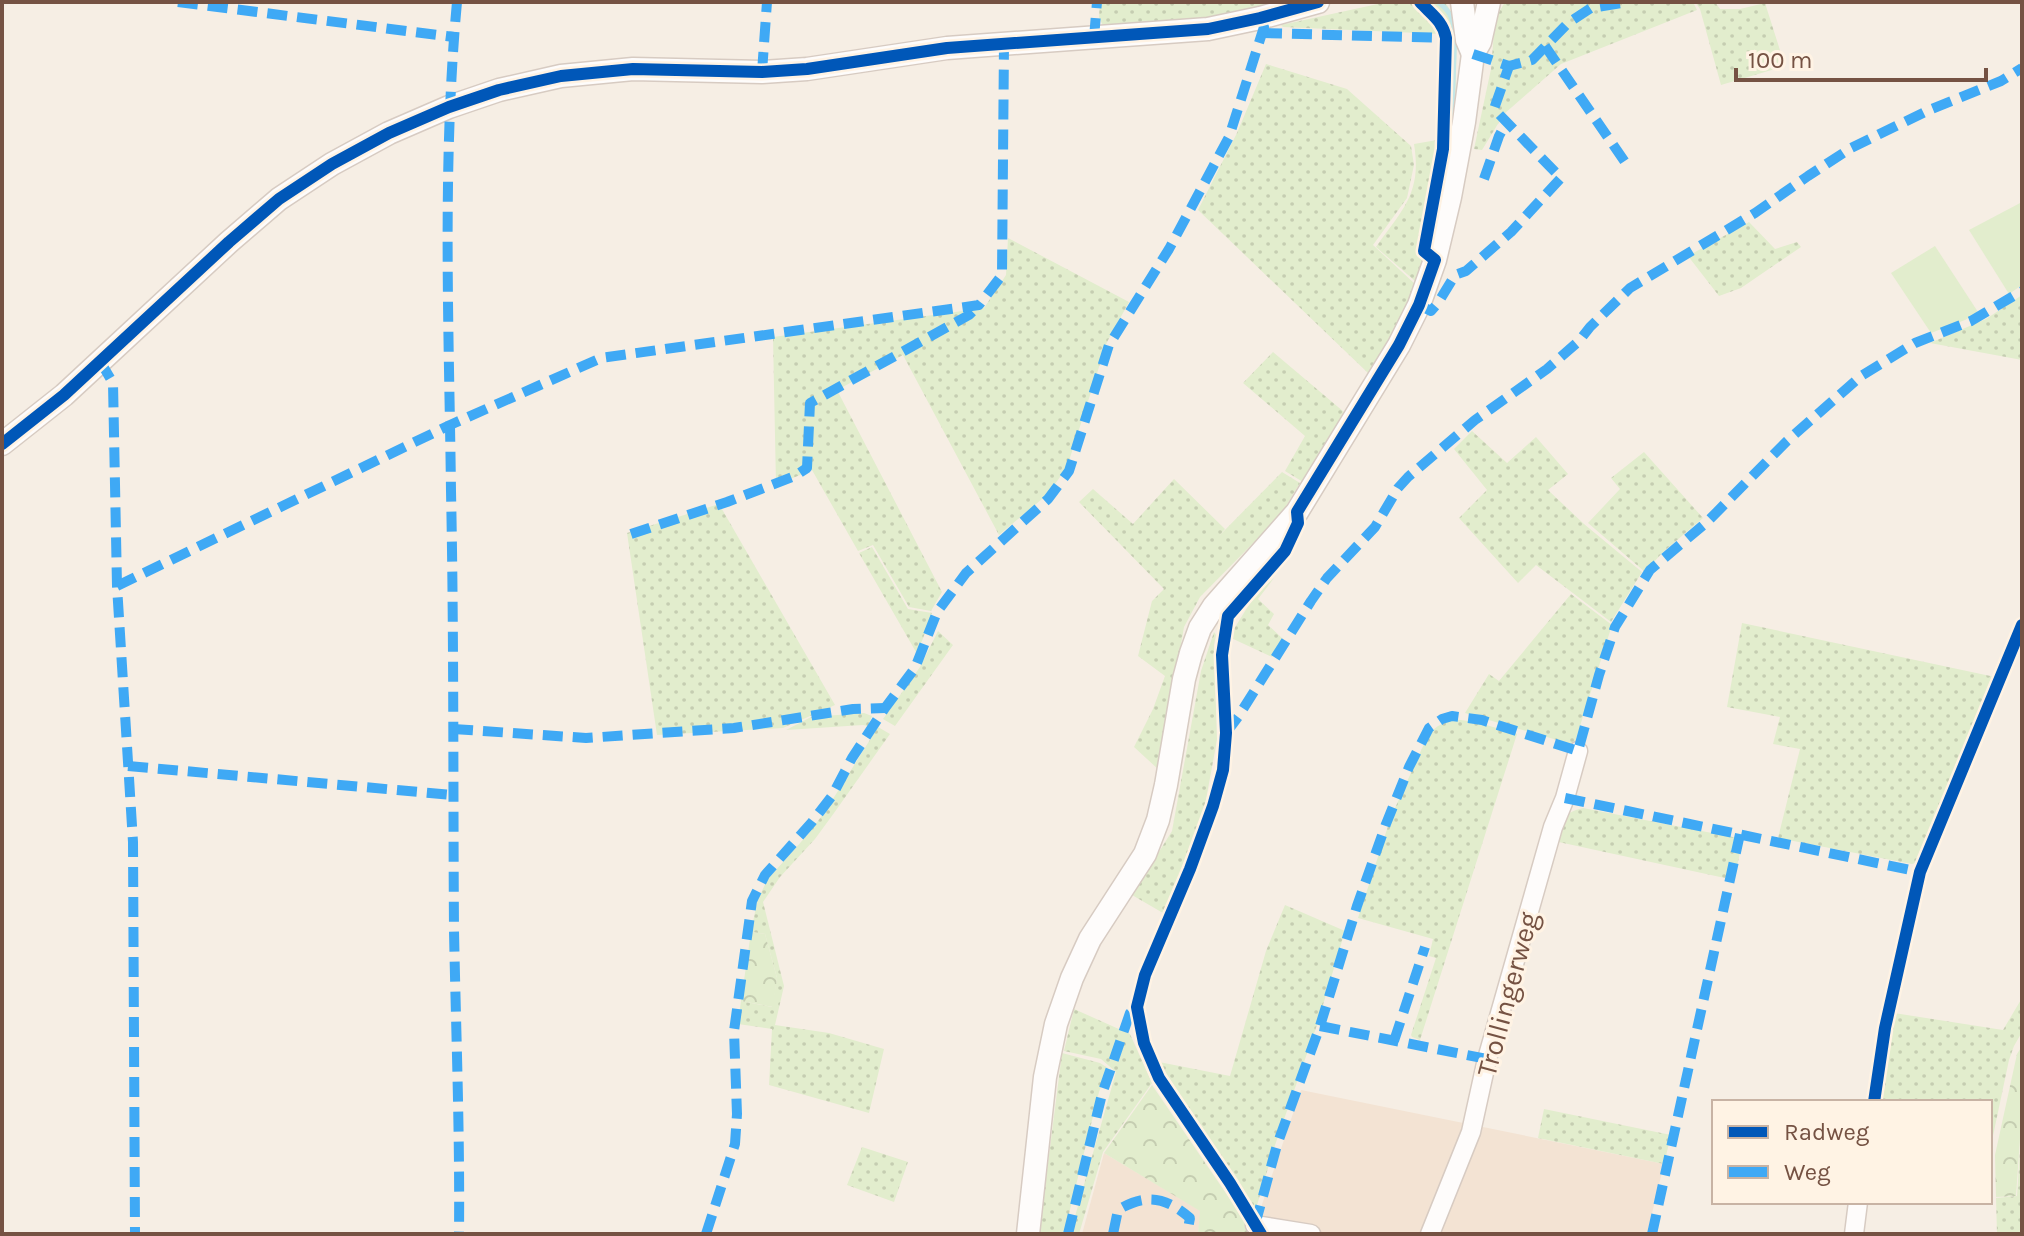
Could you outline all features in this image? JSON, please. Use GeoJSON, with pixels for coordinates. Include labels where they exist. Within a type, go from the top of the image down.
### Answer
{"type":"FeatureCollection","features":[{"type":"Feature","properties":{"kind":"street"},"geometry":{"type":"LineString","coordinates":[[2,444],[64,395],[279,199],[332,164],[389,133],[499,90],[561,76],[633,69],[762,72],[807,69],[947,48],[1208,29],[1318,2]]}},
{"type":"Feature","properties":{"kind":"street"},"geometry":{"type":"LineString","coordinates":[[1462,2],[1467,40],[1473,54]]}},
{"type":"Feature","properties":{"kind":"street"},"geometry":{"type":"LineString","coordinates":[[1028,1234],[1045,1077],[1056,1024],[1090,939],[1145,854],[1158,820],[1184,679],[1200,628],[1214,606],[1297,512],[1399,345],[1419,305],[1435,260],[1450,197],[1473,54],[1480,42],[1489,2]]}},
{"type":"Feature","properties":{"kind":"street","name":"Trollingerweg"},"geometry":{"type":"LineString","coordinates":[[1430,1234],[1471,1132],[1487,1059],[1553,827],[1578,751]]}},
{"type":"Feature","properties":{"kind":"street"},"geometry":{"type":"LineString","coordinates":[[1854,1234],[1858,1204]]}},
{"type":"Feature","properties":{"kind":"street"},"geometry":{"type":"LineString","coordinates":[[1258,1230],[1311,1234]]}},
{"type":"Feature","properties":{"kind":"shaded area"},"geometry":{"type":"Polygon","coordinates":[[[1301,1090],[1664,1164],[1647,1234],[1269,1234],[1255,1225],[1301,1090]]]}},
{"type":"Feature","properties":{"kind":"shaded area"},"geometry":{"type":"Polygon","coordinates":[[[1104,1153],[1201,1211],[1198,1234],[1082,1234],[1104,1153]]]}},
{"type":"Feature","properties":{"kind":"green space"},"geometry":{"type":"Polygon","coordinates":[[[1100,2],[1286,2],[1208,22],[1104,28],[1099,17],[1100,2]]]}},
{"type":"Feature","properties":{"kind":"green space"},"geometry":{"type":"Polygon","coordinates":[[[1387,2],[1413,2],[1439,27],[1441,34],[1281,25],[1387,2]]]}},
{"type":"Feature","properties":{"kind":"green space"},"geometry":{"type":"Polygon","coordinates":[[[1427,2],[1445,2],[1457,21],[1455,122],[1443,177],[1450,38],[1447,27],[1427,2]]]}},
{"type":"Feature","properties":{"kind":"green space"},"geometry":{"type":"Polygon","coordinates":[[[1505,2],[1693,2],[1697,10],[1561,64],[1504,114],[1482,150],[1474,149],[1491,69],[1495,19],[1505,2]]]}},
{"type":"Feature","properties":{"kind":"green space"},"geometry":{"type":"Polygon","coordinates":[[[1695,2],[1715,2],[1720,9],[1740,9],[1765,3],[1785,66],[1721,85],[1700,9],[1695,2]]]}},
{"type":"Feature","properties":{"kind":"green space"},"geometry":{"type":"Polygon","coordinates":[[[1266,64],[1347,89],[1411,146],[1414,165],[1407,198],[1373,245],[1415,284],[1401,320],[1368,373],[1198,210],[1237,133],[1266,64]]]}},
{"type":"Feature","properties":{"kind":"green space"},"geometry":{"type":"Polygon","coordinates":[[[1437,140],[1418,247],[1425,258],[1415,281],[1376,247],[1402,211],[1413,188],[1414,144],[1437,140]]]}},
{"type":"Feature","properties":{"kind":"green space"},"geometry":{"type":"Polygon","coordinates":[[[2022,202],[2022,285],[2009,294],[1969,230],[2022,202]]]}},
{"type":"Feature","properties":{"kind":"green space"},"geometry":{"type":"Polygon","coordinates":[[[1749,222],[1775,249],[1797,242],[1801,247],[1741,288],[1719,296],[1688,256],[1749,222]]]}},
{"type":"Feature","properties":{"kind":"green space"},"geometry":{"type":"Polygon","coordinates":[[[1008,238],[1129,302],[1107,342],[1067,467],[1048,494],[999,535],[903,355],[837,390],[942,592],[931,611],[909,607],[873,545],[858,551],[812,470],[776,485],[773,337],[984,308],[1006,275],[1008,238]]]}},
{"type":"Feature","properties":{"kind":"green space"},"geometry":{"type":"Polygon","coordinates":[[[1935,246],[1978,312],[1931,333],[1891,273],[1935,246]]]}},
{"type":"Feature","properties":{"kind":"green space"},"geometry":{"type":"Polygon","coordinates":[[[2022,295],[2022,360],[1930,343],[1986,319],[2022,295]]]}},
{"type":"Feature","properties":{"kind":"green space"},"geometry":{"type":"Polygon","coordinates":[[[1273,352],[1344,412],[1303,482],[1285,471],[1305,436],[1243,383],[1273,352]]]}},
{"type":"Feature","properties":{"kind":"green space"},"geometry":{"type":"Polygon","coordinates":[[[1472,431],[1507,463],[1536,437],[1568,474],[1548,490],[1642,572],[1611,622],[1536,565],[1518,583],[1459,518],[1487,490],[1454,449],[1472,431]]]}},
{"type":"Feature","properties":{"kind":"green space"},"geometry":{"type":"Polygon","coordinates":[[[1644,452],[1703,518],[1645,572],[1588,523],[1620,489],[1611,478],[1644,452]]]}},
{"type":"Feature","properties":{"kind":"green space"},"geometry":{"type":"Polygon","coordinates":[[[1282,472],[1300,483],[1280,516],[1200,597],[1184,627],[1159,770],[1134,747],[1165,676],[1138,656],[1152,601],[1164,589],[1079,502],[1093,489],[1133,524],[1174,479],[1225,529],[1219,536],[1282,472]]]}},
{"type":"Feature","properties":{"kind":"green space"},"geometry":{"type":"Polygon","coordinates":[[[719,504],[835,705],[783,728],[657,735],[627,533],[719,504]]]}},
{"type":"Feature","properties":{"kind":"green space"},"geometry":{"type":"Polygon","coordinates":[[[872,547],[908,609],[932,613],[916,652],[859,553],[872,547]]]}},
{"type":"Feature","properties":{"kind":"green space"},"geometry":{"type":"Polygon","coordinates":[[[1274,578],[1258,599],[1274,614],[1268,625],[1283,639],[1272,657],[1229,637],[1255,595],[1274,578]]]}},
{"type":"Feature","properties":{"kind":"green space"},"geometry":{"type":"Polygon","coordinates":[[[1571,594],[1612,625],[1574,745],[1465,713],[1489,674],[1499,681],[1571,594]]]}},
{"type":"Feature","properties":{"kind":"green space"},"geometry":{"type":"Polygon","coordinates":[[[1742,623],[1995,677],[1919,862],[1912,864],[1778,838],[1800,749],[1773,744],[1780,717],[1727,707],[1742,623]]]}},
{"type":"Feature","properties":{"kind":"green space"},"geometry":{"type":"Polygon","coordinates":[[[938,631],[953,645],[895,726],[883,719],[920,667],[938,631]]]}},
{"type":"Feature","properties":{"kind":"green space"},"geometry":{"type":"Polygon","coordinates":[[[1214,632],[1217,740],[1205,805],[1189,853],[1163,913],[1132,895],[1172,831],[1201,671],[1214,632]]]}},
{"type":"Feature","properties":{"kind":"green space"},"geometry":{"type":"Polygon","coordinates":[[[864,713],[872,716],[868,726],[786,730],[811,717],[864,713]]]}},
{"type":"Feature","properties":{"kind":"green space"},"geometry":{"type":"Polygon","coordinates":[[[1453,719],[1517,734],[1420,1040],[1411,1035],[1436,958],[1429,956],[1433,939],[1358,918],[1391,817],[1429,733],[1453,719]]]}},
{"type":"Feature","properties":{"kind":"green space"},"geometry":{"type":"Polygon","coordinates":[[[878,727],[890,734],[815,839],[780,877],[763,902],[784,986],[775,1025],[829,1033],[884,1049],[869,1113],[769,1085],[772,1029],[738,1024],[741,1001],[772,1007],[777,978],[765,934],[751,932],[757,902],[767,880],[826,810],[878,727]]]}},
{"type":"Feature","properties":{"kind":"green space"},"geometry":{"type":"Polygon","coordinates":[[[1583,808],[1743,839],[1734,880],[1554,841],[1563,819],[1583,808]]]}},
{"type":"Feature","properties":{"kind":"green space"},"geometry":{"type":"Polygon","coordinates":[[[1285,905],[1345,931],[1255,1212],[1159,1062],[1230,1076],[1266,951],[1285,905]]]}},
{"type":"Feature","properties":{"kind":"green space"},"geometry":{"type":"Polygon","coordinates":[[[751,932],[765,934],[777,978],[773,1007],[741,1001],[751,932]]]}},
{"type":"Feature","properties":{"kind":"green space"},"geometry":{"type":"Polygon","coordinates":[[[2022,998],[2022,1032],[2009,1060],[1992,1141],[1992,1100],[1880,1100],[1894,1013],[2003,1030],[2022,998]]]}},
{"type":"Feature","properties":{"kind":"green space"},"geometry":{"type":"Polygon","coordinates":[[[1074,1009],[1130,1034],[1152,1083],[1103,1152],[1079,1234],[1070,1234],[1116,1072],[1101,1059],[1064,1051],[1074,1009]]]}},
{"type":"Feature","properties":{"kind":"green space"},"geometry":{"type":"Polygon","coordinates":[[[2022,1046],[2022,1111],[2016,1196],[1996,1197],[1995,1155],[2017,1054],[2022,1046]]]}},
{"type":"Feature","properties":{"kind":"green space"},"geometry":{"type":"Polygon","coordinates":[[[1062,1053],[1108,1068],[1099,1092],[1064,1234],[1039,1234],[1062,1053]]]}},
{"type":"Feature","properties":{"kind":"green space"},"geometry":{"type":"Polygon","coordinates":[[[1152,1085],[1252,1234],[1198,1234],[1200,1211],[1104,1153],[1152,1085]]]}},
{"type":"Feature","properties":{"kind":"green space"},"geometry":{"type":"Polygon","coordinates":[[[1544,1109],[1671,1135],[1664,1164],[1538,1138],[1544,1109]]]}},
{"type":"Feature","properties":{"kind":"green space"},"geometry":{"type":"Polygon","coordinates":[[[2022,1118],[2022,1234],[1997,1234],[1996,1198],[2017,1196],[2022,1118]]]}},
{"type":"Feature","properties":{"kind":"green space"},"geometry":{"type":"Polygon","coordinates":[[[862,1147],[908,1162],[894,1202],[847,1185],[862,1147]]]}},
{"type":"Feature","properties":{"kind":"waterway"},"geometry":{"type":"LineString","coordinates":[[1438,2],[1450,14],[1455,30],[1451,134]]}},
{"type":"Feature","properties":{"kind":"marked path"},"geometry":{"type":"LineString","coordinates":[[178,2],[454,37]]}},
{"type":"Feature","properties":{"kind":"marked path"},"geometry":{"type":"LineString","coordinates":[[457,2],[449,124],[448,246],[459,1234]]}},
{"type":"Feature","properties":{"kind":"marked path"},"geometry":{"type":"LineString","coordinates":[[762,72],[767,2]]}},
{"type":"Feature","properties":{"kind":"marked path"},"geometry":{"type":"LineString","coordinates":[[1094,38],[1097,2]]}},
{"type":"Feature","properties":{"kind":"marked path"},"geometry":{"type":"LineString","coordinates":[[1473,54],[1509,66],[1532,60],[1568,23],[1591,8],[1628,2]]}},
{"type":"Feature","properties":{"kind":"marked path"},"geometry":{"type":"LineString","coordinates":[[706,1234],[735,1144],[734,1031],[752,901],[765,875],[832,796],[852,758],[915,668],[937,612],[966,573],[1048,499],[1069,471],[1109,345],[1169,249],[1229,137],[1264,27],[1260,18]]}},
{"type":"Feature","properties":{"kind":"marked path"},"geometry":{"type":"LineString","coordinates":[[1262,33],[1446,38]]}},
{"type":"Feature","properties":{"kind":"marked path"},"geometry":{"type":"LineString","coordinates":[[117,586],[450,425],[601,358],[979,305],[1002,275],[1004,43]]}},
{"type":"Feature","properties":{"kind":"marked path"},"geometry":{"type":"LineString","coordinates":[[1545,46],[1625,162]]}},
{"type":"Feature","properties":{"kind":"marked path"},"geometry":{"type":"LineString","coordinates":[[1419,305],[1431,311],[1455,275],[1466,271],[1511,232],[1561,178],[1494,109],[1509,66]]}},
{"type":"Feature","properties":{"kind":"marked path"},"geometry":{"type":"LineString","coordinates":[[1226,733],[1327,578],[1375,527],[1398,488],[1475,420],[1547,369],[1630,288],[1755,213],[1851,148],[1927,111],[2001,81],[2022,68]]}},
{"type":"Feature","properties":{"kind":"marked path"},"geometry":{"type":"LineString","coordinates":[[1484,179],[1506,123]]}},
{"type":"Feature","properties":{"kind":"marked path"},"geometry":{"type":"LineString","coordinates":[[1255,1225],[1277,1145],[1320,1026],[1357,906],[1409,767],[1429,728],[1452,716],[1482,720],[1578,751],[1615,627],[1650,570],[1707,522],[1787,441],[1861,376],[1915,343],[1971,321],[2022,291]]}},
{"type":"Feature","properties":{"kind":"marked path"},"geometry":{"type":"LineString","coordinates":[[631,534],[795,476],[807,468],[810,403],[969,315],[979,305]]}},
{"type":"Feature","properties":{"kind":"marked path"},"geometry":{"type":"LineString","coordinates":[[100,361],[113,383],[117,586],[133,842],[135,1234]]}},
{"type":"Feature","properties":{"kind":"marked path"},"geometry":{"type":"LineString","coordinates":[[453,729],[586,738],[734,728],[853,709],[885,708]]}},
{"type":"Feature","properties":{"kind":"marked path"},"geometry":{"type":"LineString","coordinates":[[128,766],[453,795]]}},
{"type":"Feature","properties":{"kind":"marked path"},"geometry":{"type":"LineString","coordinates":[[1565,798],[1920,872]]}},
{"type":"Feature","properties":{"kind":"marked path"},"geometry":{"type":"LineString","coordinates":[[1652,1234],[1740,834]]}},
{"type":"Feature","properties":{"kind":"marked path"},"geometry":{"type":"LineString","coordinates":[[1394,1041],[1425,947]]}},
{"type":"Feature","properties":{"kind":"marked path"},"geometry":{"type":"LineString","coordinates":[[1068,1234],[1102,1094],[1130,1013],[1137,1007]]}},
{"type":"Feature","properties":{"kind":"marked path"},"geometry":{"type":"LineString","coordinates":[[1320,1026],[1487,1059]]}},
{"type":"Feature","properties":{"kind":"marked path"},"geometry":{"type":"LineString","coordinates":[[1113,1234],[1118,1210],[1147,1200],[1164,1202],[1190,1218],[1187,1234]]}},
{"type":"Feature","properties":{"kind":"cycle path"},"geometry":{"type":"LineString","coordinates":[[2,444],[64,395],[279,199],[332,164],[389,133],[499,90],[561,76],[633,69],[762,72],[807,69],[947,48],[1208,29],[1318,2]]}},
{"type":"Feature","properties":{"kind":"cycle path"},"geometry":{"type":"LineString","coordinates":[[1261,1234],[1159,1078],[1144,1043],[1137,1007],[1145,975],[1190,869],[1223,770],[1226,733],[1222,655],[1228,616],[1285,551],[1298,523],[1297,512],[1399,345],[1419,305],[1435,260],[1424,251],[1443,149],[1446,38],[1439,22],[1420,2]]}},
{"type":"Feature","properties":{"kind":"cycle path"},"geometry":{"type":"LineString","coordinates":[[1874,1100],[1885,1028],[1920,872],[2022,625]]}}]}
